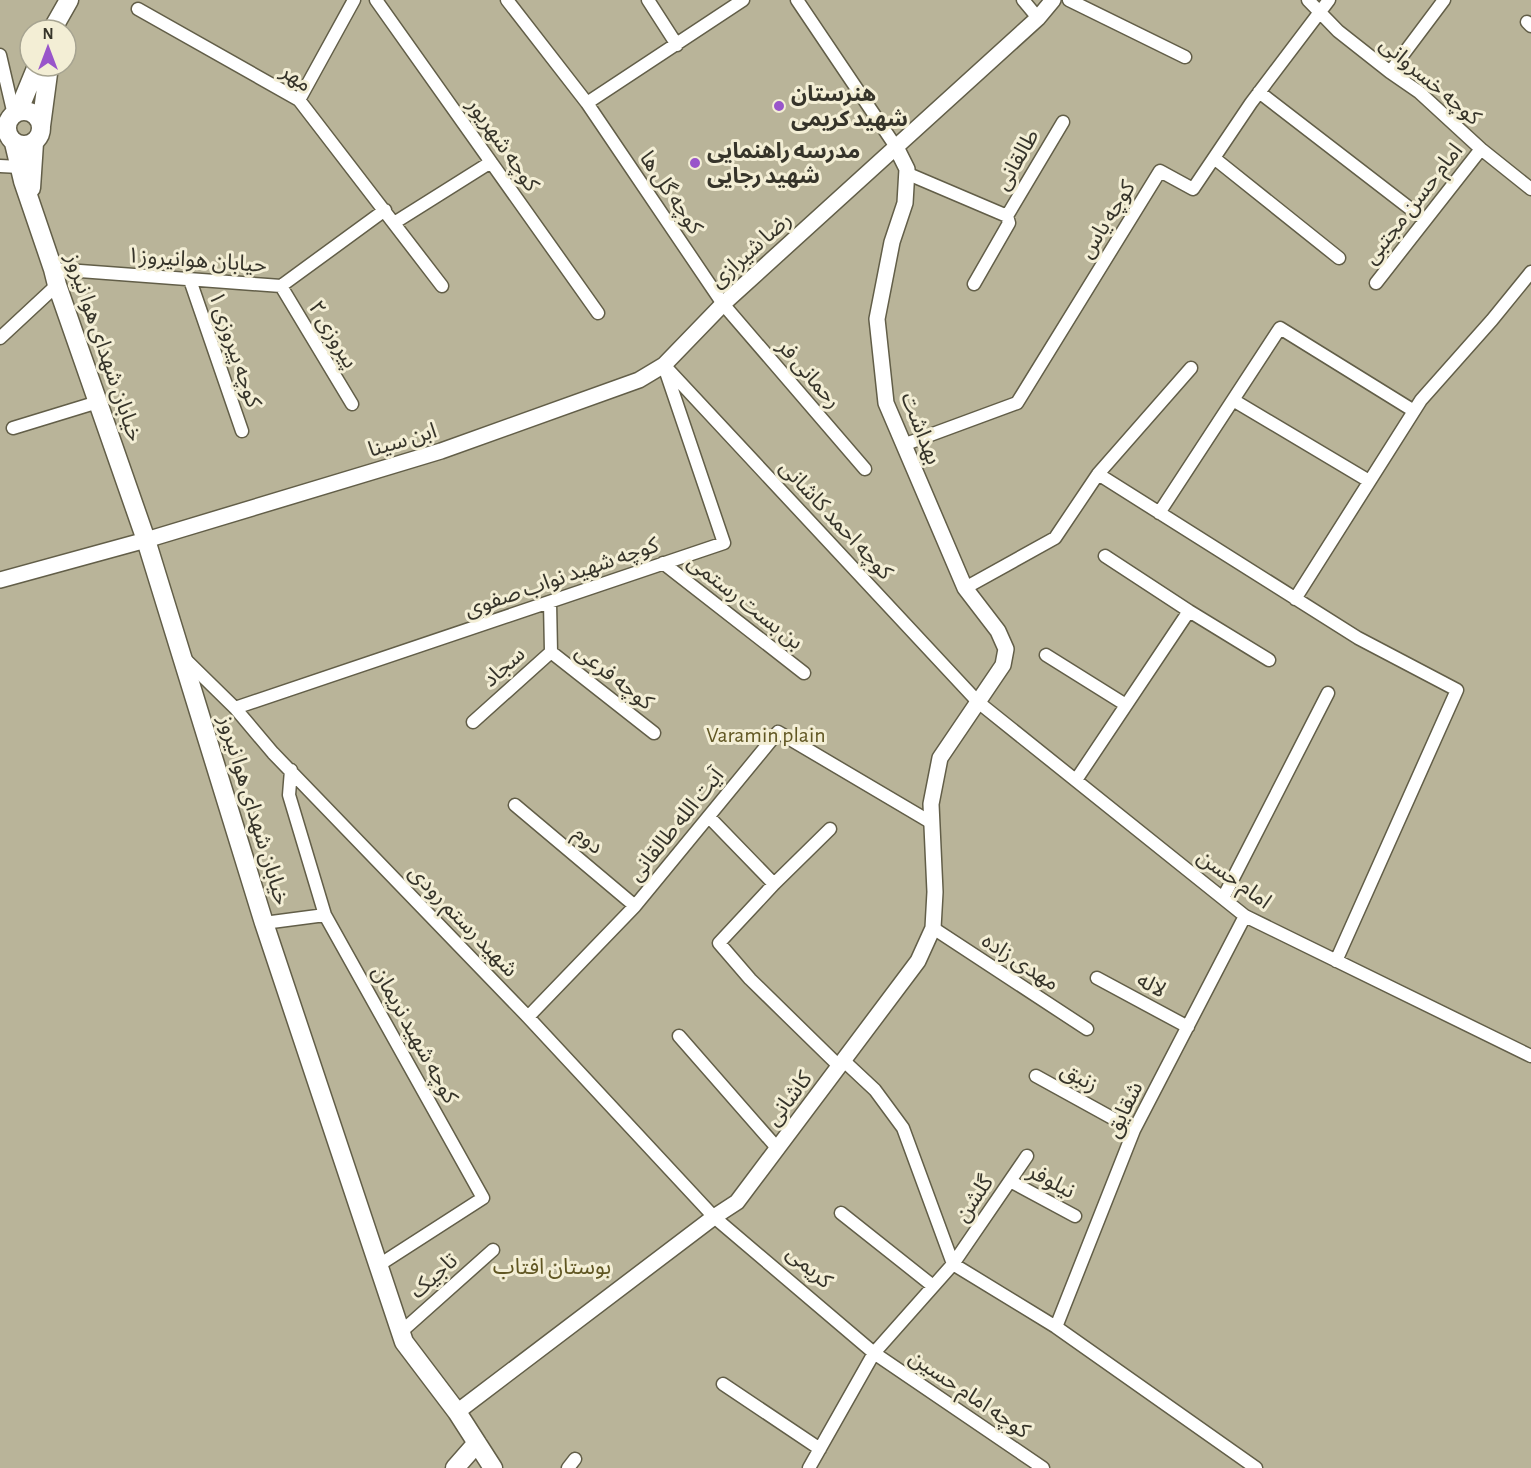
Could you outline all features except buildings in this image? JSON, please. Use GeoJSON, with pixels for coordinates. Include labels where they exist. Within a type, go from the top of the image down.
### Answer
{"type":"FeatureCollection","features":[{"type":"Feature","properties":{"kind":"main road"},"geometry":{"type":"LineString","coordinates":[[59,18],[69,0]]}},
{"type":"Feature","properties":{"kind":"main road"},"geometry":{"type":"LineString","coordinates":[[10,126],[32,78]]}},
{"type":"Feature","properties":{"kind":"main road","name":"خیابان شهدای هوا نیروز"},"geometry":{"type":"LineString","coordinates":[[32,208],[31,177],[47,78]]}},
{"type":"Feature","properties":{"kind":"main road"},"geometry":{"type":"LineString","coordinates":[[28,111],[37,117],[37,134],[24,146],[10,126],[28,111]]}},
{"type":"Feature","properties":{"kind":"main road","name":"خیابان شهدای هوا نیروز"},"geometry":{"type":"LineString","coordinates":[[10,126],[23,181],[146,540],[264,923],[404,1342],[457,1412],[494,1468]]}},
{"type":"Feature","properties":{"kind":"main road"},"geometry":{"type":"LineString","coordinates":[[455,1468],[477,1443]]}},
{"type":"Feature","properties":{"kind":"street"},"geometry":{"type":"LineString","coordinates":[[299,100],[354,0]]}},
{"type":"Feature","properties":{"kind":"street","name":"کوچه شهریور"},"geometry":{"type":"LineString","coordinates":[[376,0],[598,313]]}},
{"type":"Feature","properties":{"kind":"street","name":"کوچه گل ها"},"geometry":{"type":"LineString","coordinates":[[507,0],[587,103],[723,304]]}},
{"type":"Feature","properties":{"kind":"street"},"geometry":{"type":"LineString","coordinates":[[648,0],[676,45]]}},
{"type":"Feature","properties":{"kind":"street"},"geometry":{"type":"LineString","coordinates":[[587,103],[743,0]]}},
{"type":"Feature","properties":{"kind":"street"},"geometry":{"type":"LineString","coordinates":[[797,0],[896,147]]}},
{"type":"Feature","properties":{"kind":"street"},"geometry":{"type":"LineString","coordinates":[[1023,0],[1038,18]]}},
{"type":"Feature","properties":{"kind":"street","name":"رضا شیرازی"},"geometry":{"type":"LineString","coordinates":[[664,365],[723,304],[1038,18],[1053,0]]}},
{"type":"Feature","properties":{"kind":"street"},"geometry":{"type":"LineString","coordinates":[[1069,0],[1185,57]]}},
{"type":"Feature","properties":{"kind":"street","name":"کوچه خسروانی"},"geometry":{"type":"LineString","coordinates":[[1308,0],[1338,31],[1419,92],[1481,149],[1530,188]]}},
{"type":"Feature","properties":{"kind":"street","name":"کوچه یاس"},"geometry":{"type":"LineString","coordinates":[[903,445],[1017,403],[1161,171],[1193,189],[1259,92],[1329,0]]}},
{"type":"Feature","properties":{"kind":"street"},"geometry":{"type":"LineString","coordinates":[[1390,72],[1444,0]]}},
{"type":"Feature","properties":{"kind":"street","name":"مهر"},"geometry":{"type":"LineString","coordinates":[[138,9],[299,100],[442,286]]}},
{"type":"Feature","properties":{"kind":"street"},"geometry":{"type":"LineString","coordinates":[[0,54],[10,126]]}},
{"type":"Feature","properties":{"kind":"street"},"geometry":{"type":"LineString","coordinates":[[1259,92],[1425,220]]}},
{"type":"Feature","properties":{"kind":"street","name":"طالقانی"},"geometry":{"type":"LineString","coordinates":[[906,173],[1007,216],[1063,122]]}},
{"type":"Feature","properties":{"kind":"street","name":"بهداشت"},"geometry":{"type":"LineString","coordinates":[[896,147],[907,169],[905,203],[892,242],[877,320],[885,403],[965,588],[998,631],[1006,649],[1003,665],[978,702]]}},
{"type":"Feature","properties":{"kind":"street","name":"امام حسن مجتبی"},"geometry":{"type":"LineString","coordinates":[[1376,283],[1481,149]]}},
{"type":"Feature","properties":{"kind":"street"},"geometry":{"type":"LineString","coordinates":[[1214,158],[1339,258]]}},
{"type":"Feature","properties":{"kind":"street"},"geometry":{"type":"LineString","coordinates":[[394,223],[491,162]]}},
{"type":"Feature","properties":{"kind":"street"},"geometry":{"type":"LineString","coordinates":[[0,166],[20,167]]}},
{"type":"Feature","properties":{"kind":"street","name":"حیابان هوانیروز۱"},"geometry":{"type":"LineString","coordinates":[[55,277],[190,280],[281,286],[385,210]]}},
{"type":"Feature","properties":{"kind":"street"},"geometry":{"type":"LineString","coordinates":[[974,284],[1009,223],[1007,216]]}},
{"type":"Feature","properties":{"kind":"street"},"geometry":{"type":"LineString","coordinates":[[1295,598],[1421,400],[1531,272]]}},
{"type":"Feature","properties":{"kind":"street"},"geometry":{"type":"LineString","coordinates":[[0,338],[55,277]]}},
{"type":"Feature","properties":{"kind":"street","name":"کوچه پیروزی ۱"},"geometry":{"type":"LineString","coordinates":[[190,280],[242,431]]}},
{"type":"Feature","properties":{"kind":"street","name":"پیروزی ۲"},"geometry":{"type":"LineString","coordinates":[[281,286],[352,404]]}},
{"type":"Feature","properties":{"kind":"street","name":"رحمانی فر"},"geometry":{"type":"LineString","coordinates":[[723,304],[865,469]]}},
{"type":"Feature","properties":{"kind":"street"},"geometry":{"type":"LineString","coordinates":[[1159,513],[1280,328],[1414,411]]}},
{"type":"Feature","properties":{"kind":"street","name":"ابن سینا"},"geometry":{"type":"LineString","coordinates":[[0,580],[146,540],[441,451],[639,380],[664,365]]}},
{"type":"Feature","properties":{"kind":"street","name":"کوچه شهید نواب صفوی"},"geometry":{"type":"LineString","coordinates":[[235,708],[723,543],[664,365]]}},
{"type":"Feature","properties":{"kind":"street","name":"کوچه احمد کاشانی"},"geometry":{"type":"LineString","coordinates":[[664,365],[978,702]]}},
{"type":"Feature","properties":{"kind":"street"},"geometry":{"type":"LineString","coordinates":[[965,588],[1054,538],[1098,474],[1191,368]]}},
{"type":"Feature","properties":{"kind":"street"},"geometry":{"type":"LineString","coordinates":[[1233,400],[1370,481]]}},
{"type":"Feature","properties":{"kind":"street"},"geometry":{"type":"LineString","coordinates":[[13,428],[98,402]]}},
{"type":"Feature","properties":{"kind":"street"},"geometry":{"type":"LineString","coordinates":[[1098,474],[1358,638],[1457,690],[1336,961]]}},
{"type":"Feature","properties":{"kind":"street"},"geometry":{"type":"LineString","coordinates":[[1105,556],[1269,660]]}},
{"type":"Feature","properties":{"kind":"street","name":"بن بست رستمی"},"geometry":{"type":"LineString","coordinates":[[663,564],[804,673]]}},
{"type":"Feature","properties":{"kind":"street","name":"سجاد"},"geometry":{"type":"LineString","coordinates":[[473,722],[551,652],[550,602]]}},
{"type":"Feature","properties":{"kind":"street"},"geometry":{"type":"LineString","coordinates":[[1076,780],[1189,611]]}},
{"type":"Feature","properties":{"kind":"street","name":"کوچه فرعی"},"geometry":{"type":"LineString","coordinates":[[551,652],[654,734]]}},
{"type":"Feature","properties":{"kind":"street","name":"شهید رستم رودی"},"geometry":{"type":"LineString","coordinates":[[181,655],[235,708],[273,753],[528,1017],[714,1217]]}},
{"type":"Feature","properties":{"kind":"street"},"geometry":{"type":"LineString","coordinates":[[1046,655],[1126,705]]}},
{"type":"Feature","properties":{"kind":"street"},"geometry":{"type":"LineString","coordinates":[[1223,898],[1328,693]]}},
{"type":"Feature","properties":{"kind":"street","name":"امام حسن"},"geometry":{"type":"LineString","coordinates":[[978,702],[1245,916],[1531,1056]]}},
{"type":"Feature","properties":{"kind":"street","name":"کاشانی"},"geometry":{"type":"LineString","coordinates":[[457,1412],[737,1202],[842,1064],[918,960],[933,928],[935,892],[931,804],[940,758],[978,702]]}},
{"type":"Feature","properties":{"kind":"street","name":"آیت الله طالقانی"},"geometry":{"type":"LineString","coordinates":[[528,1017],[635,906],[778,732],[932,823]]}},
{"type":"Feature","properties":{"kind":"street","name":"کوچه شهید نریمان"},"geometry":{"type":"LineString","coordinates":[[291,770],[289,795],[325,915],[483,1198],[380,1265]]}},
{"type":"Feature","properties":{"kind":"street","name":"دوم"},"geometry":{"type":"LineString","coordinates":[[515,805],[635,906]]}},
{"type":"Feature","properties":{"kind":"street"},"geometry":{"type":"LineString","coordinates":[[709,817],[774,884]]}},
{"type":"Feature","properties":{"kind":"street"},"geometry":{"type":"LineString","coordinates":[[830,829],[719,943],[750,979],[842,1064],[875,1089],[903,1128],[953,1263],[1056,1327],[1256,1468]]}},
{"type":"Feature","properties":{"kind":"street"},"geometry":{"type":"LineString","coordinates":[[264,923],[325,915]]}},
{"type":"Feature","properties":{"kind":"street","name":"شقایق"},"geometry":{"type":"LineString","coordinates":[[1056,1327],[1134,1130],[1245,916]]}},
{"type":"Feature","properties":{"kind":"street","name":"مهدی زاده"},"geometry":{"type":"LineString","coordinates":[[933,928],[1087,1029]]}},
{"type":"Feature","properties":{"kind":"street","name":"لاله"},"geometry":{"type":"LineString","coordinates":[[1097,978],[1188,1027]]}},
{"type":"Feature","properties":{"kind":"street"},"geometry":{"type":"LineString","coordinates":[[679,1036],[778,1149]]}},
{"type":"Feature","properties":{"kind":"street","name":"زنبق"},"geometry":{"type":"LineString","coordinates":[[1036,1076],[1134,1130]]}},
{"type":"Feature","properties":{"kind":"street","name":"گلشن"},"geometry":{"type":"LineString","coordinates":[[809,1468],[874,1353],[953,1263],[1027,1155]]}},
{"type":"Feature","properties":{"kind":"street","name":"نیلوفر"},"geometry":{"type":"LineString","coordinates":[[1010,1181],[1075,1216]]}},
{"type":"Feature","properties":{"kind":"street"},"geometry":{"type":"LineString","coordinates":[[841,1213],[933,1286]]}},
{"type":"Feature","properties":{"kind":"street","name":"کریمی"},"geometry":{"type":"LineString","coordinates":[[714,1217],[874,1353]]}},
{"type":"Feature","properties":{"kind":"street","name":"تاجیک"},"geometry":{"type":"LineString","coordinates":[[401,1332],[493,1250]]}},
{"type":"Feature","properties":{"kind":"street","name":"کوچه امام حسین"},"geometry":{"type":"LineString","coordinates":[[874,1353],[1043,1468]]}},
{"type":"Feature","properties":{"kind":"street"},"geometry":{"type":"LineString","coordinates":[[723,1384],[820,1449]]}},
{"type":"Feature","properties":{"kind":"green space","name":"Varamin plain"},"geometry":{"type":"Polygon","coordinates":[[[0,0],[1531,0],[1531,1468],[0,1468],[0,0]]]}},
{"type":"Feature","properties":{"kind":"place","name":"هنرستان شهید کریمی"},"geometry":{"type":"Point","coordinates":[779,106]}},
{"type":"Feature","properties":{"kind":"place","name":"مدرسه راهنمایی شهید رجایی"},"geometry":{"type":"Point","coordinates":[695,163]}},
{"type":"Feature","properties":{"kind":"park label","name":"بوستان افتاب"},"geometry":{"type":"Point","coordinates":[552,1266]}}]}
